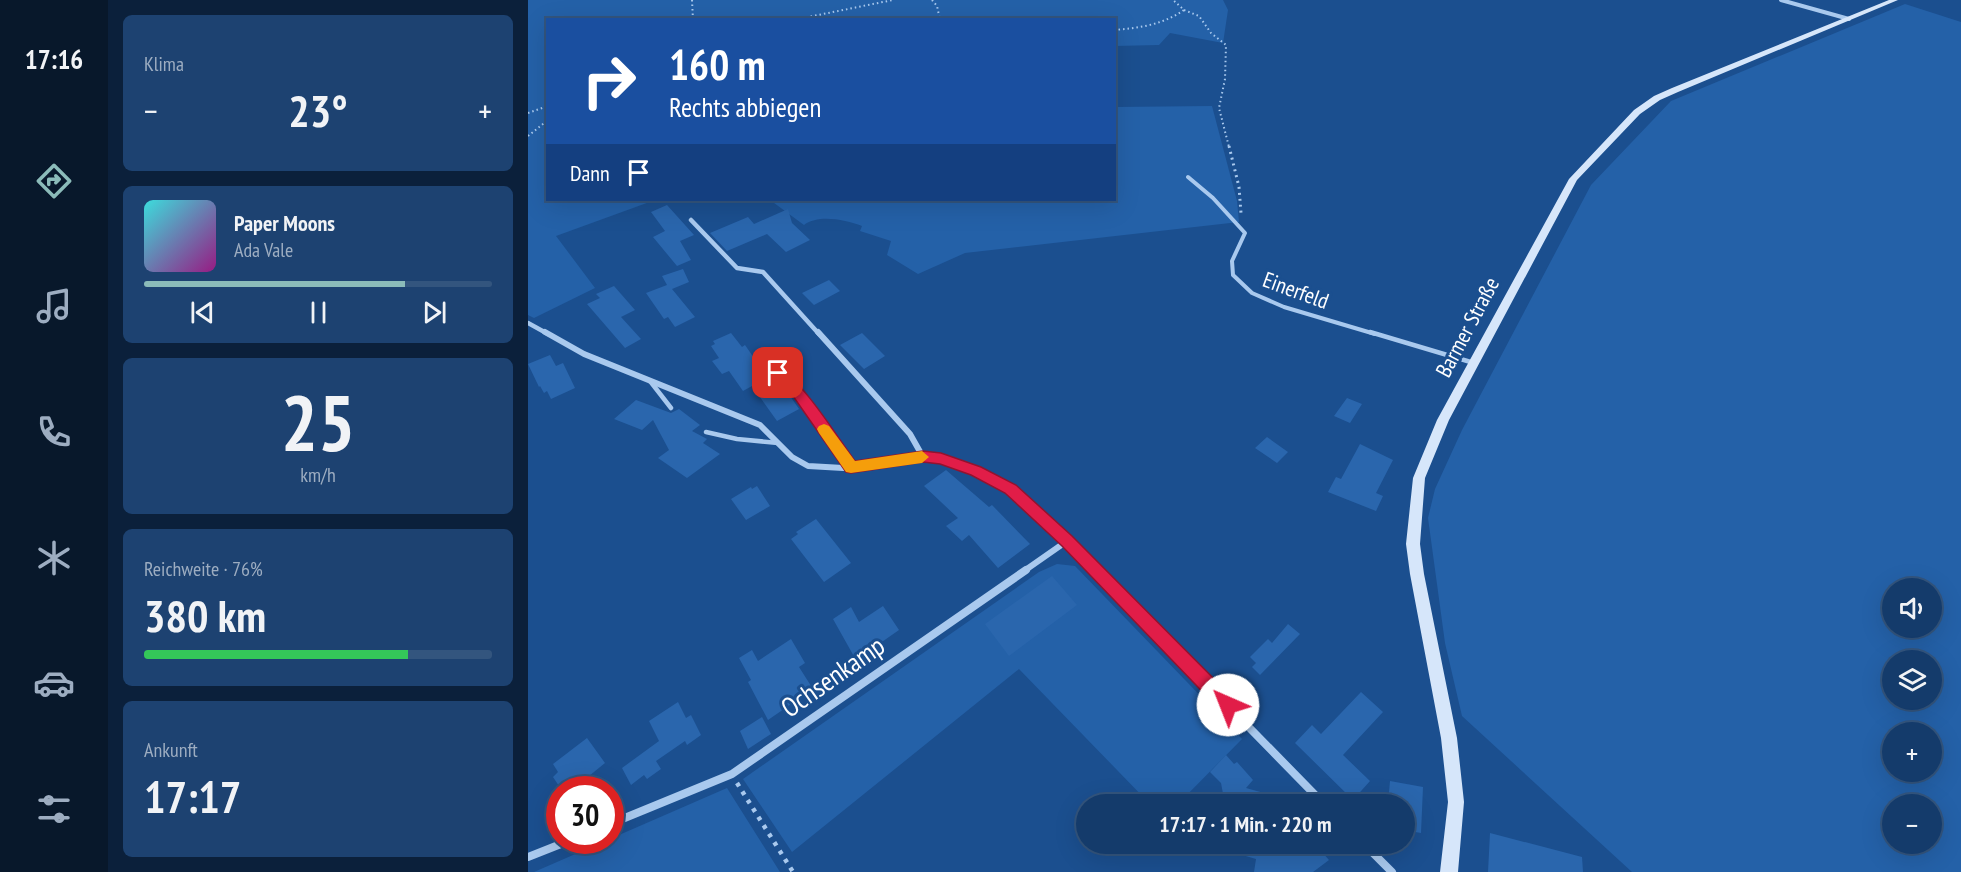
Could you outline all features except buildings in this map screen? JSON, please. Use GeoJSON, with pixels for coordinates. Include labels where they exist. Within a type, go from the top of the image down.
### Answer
{"type":"FeatureCollection","features":[{"type":"Feature","properties":{"kind":"main road","name":"Barmer Straße"},"geometry":{"type":"LineString","coordinates":[[1449,872],[1456,802],[1449,738],[1417,574],[1414,517],[1419,478],[1427,455],[1474,363],[1573,179],[1637,112],[1657,98],[1675,90],[1895,0]]}},
{"type":"Feature","properties":{"kind":"street"},"geometry":{"type":"LineString","coordinates":[[1781,0],[1849,19]]}},
{"type":"Feature","properties":{"kind":"street"},"geometry":{"type":"LineString","coordinates":[[692,220],[737,268],[763,272],[910,434],[923,457]]}},
{"type":"Feature","properties":{"kind":"street"},"geometry":{"type":"LineString","coordinates":[[528,323],[584,354],[760,424],[792,457],[808,466],[851,468],[923,457],[941,459],[976,471],[1011,489],[1067,541],[1314,794]]}},
{"type":"Feature","properties":{"kind":"street","name":"Ochsenkamp"},"geometry":{"type":"LineString","coordinates":[[624,818],[732,774],[1067,541]]}},
{"type":"Feature","properties":{"kind":"street"},"geometry":{"type":"LineString","coordinates":[[528,857],[546,850]]}},
{"type":"Feature","properties":{"kind":"street"},"geometry":{"type":"LineString","coordinates":[[1374,854],[1392,872]]}},
{"type":"Feature","properties":{"kind":"lane"},"geometry":{"type":"LineString","coordinates":[[1188,177],[1213,198],[1245,233]]}},
{"type":"Feature","properties":{"kind":"lane","name":"Einerfeld"},"geometry":{"type":"LineString","coordinates":[[1245,233],[1232,261],[1233,275],[1252,293],[1284,307],[1474,363]]}},
{"type":"Feature","properties":{"kind":"lane"},"geometry":{"type":"LineString","coordinates":[[778,373],[798,393],[851,468]]}},
{"type":"Feature","properties":{"kind":"lane"},"geometry":{"type":"LineString","coordinates":[[650,381],[671,408]]}},
{"type":"Feature","properties":{"kind":"lane"},"geometry":{"type":"LineString","coordinates":[[706,432],[737,439],[779,444]]}},
{"type":"Feature","properties":{"kind":"path"},"geometry":{"type":"LineString","coordinates":[[692,0],[693,18]]}},
{"type":"Feature","properties":{"kind":"path"},"geometry":{"type":"LineString","coordinates":[[803,18],[893,0]]}},
{"type":"Feature","properties":{"kind":"path"},"geometry":{"type":"LineString","coordinates":[[932,0],[938,6],[940,18]]}},
{"type":"Feature","properties":{"kind":"path"},"geometry":{"type":"LineString","coordinates":[[1173,0],[1184,10],[1199,16],[1211,33],[1226,45],[1225,79],[1219,108],[1239,187],[1245,233]]}},
{"type":"Feature","properties":{"kind":"path"},"geometry":{"type":"LineString","coordinates":[[1116,30],[1154,25],[1175,17],[1184,10]]}},
{"type":"Feature","properties":{"kind":"path"},"geometry":{"type":"LineString","coordinates":[[876,18],[898,18]]}},
{"type":"Feature","properties":{"kind":"path"},"geometry":{"type":"LineString","coordinates":[[528,112],[546,107]]}},
{"type":"Feature","properties":{"kind":"path"},"geometry":{"type":"LineString","coordinates":[[528,136],[546,122]]}},
{"type":"Feature","properties":{"kind":"path"},"geometry":{"type":"LineString","coordinates":[[732,774],[793,872]]}},
{"type":"Feature","properties":{"kind":"shaded area"},"geometry":{"type":"Polygon","coordinates":[[[528,0],[1223,0],[1228,10],[1223,43],[1170,33],[1159,45],[1116,46],[1116,18],[546,18],[546,201],[652,201],[556,236],[595,288],[534,318],[528,315],[528,0]]]}},
{"type":"Feature","properties":{"kind":"shaded area"},"geometry":{"type":"Polygon","coordinates":[[[1905,4],[1961,22],[1961,872],[1632,872],[1462,716],[1445,643],[1428,518],[1435,489],[1462,430],[1591,185],[1671,101],[1905,4]]]}},
{"type":"Feature","properties":{"kind":"shaded area"},"geometry":{"type":"Polygon","coordinates":[[[1212,106],[1237,201],[1239,222],[965,253],[918,274],[887,255],[891,241],[860,231],[862,226],[840,220],[824,219],[804,225],[771,201],[1116,201],[1116,107],[1212,106]]]}},
{"type":"Feature","properties":{"kind":"shaded area"},"geometry":{"type":"Polygon","coordinates":[[[1057,564],[1075,566],[1242,739],[1188,794],[1140,794],[1019,669],[792,852],[743,779],[1039,572],[1057,564]]]}},
{"type":"Feature","properties":{"kind":"shaded area"},"geometry":{"type":"Polygon","coordinates":[[[727,788],[780,872],[534,872],[575,854],[624,854],[624,833],[727,788]]]}},
{"type":"Feature","properties":{"kind":"slow traffic"},"geometry":{"type":"LineString","coordinates":[[824,429],[851,468],[922,457]]}},
{"type":"Feature","properties":{"kind":"route"},"geometry":{"type":"LineString","coordinates":[[778,373],[798,393],[851,468],[923,457],[941,459],[976,471],[1011,489],[1067,541],[1228,705]]}}]}
